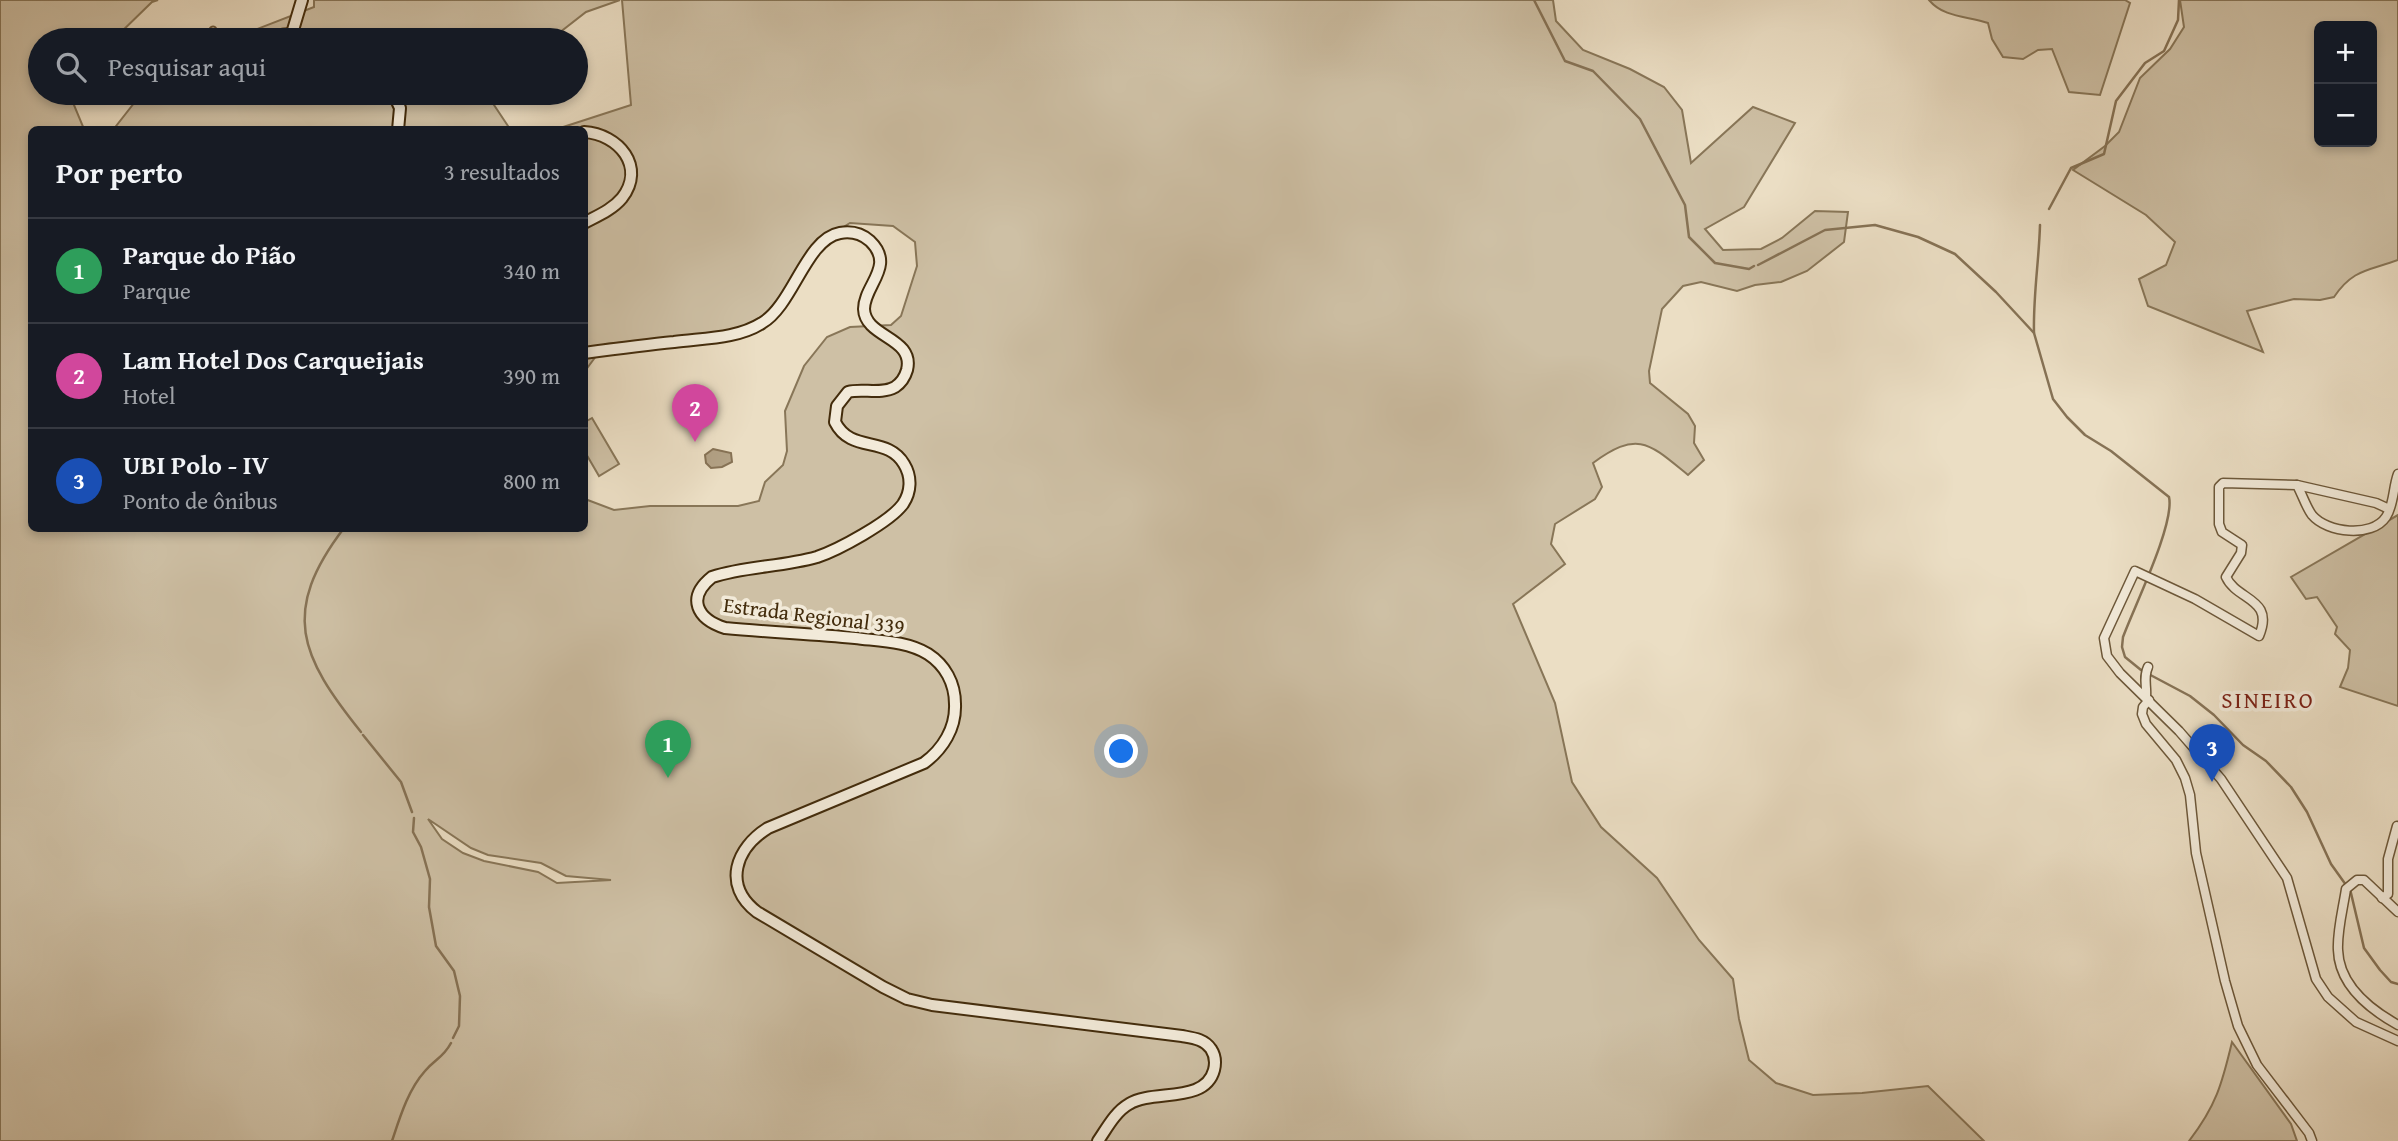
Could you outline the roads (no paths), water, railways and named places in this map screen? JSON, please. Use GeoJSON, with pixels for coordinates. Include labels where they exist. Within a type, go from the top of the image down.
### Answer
{"type":"FeatureCollection","features":[{"type":"Feature","properties":{"kind":"main road"},"geometry":{"type":"LineString","coordinates":[[294,28],[302,0]]}},
{"type":"Feature","properties":{"kind":"main road"},"geometry":{"type":"LineString","coordinates":[[398,126],[399,105]]}},
{"type":"Feature","properties":{"kind":"main road"},"geometry":{"type":"LineString","coordinates":[[588,132],[601,134],[616,142],[627,156],[631,169],[629,184],[619,201],[588,220]]}},
{"type":"Feature","properties":{"kind":"main road","name":"Estrada Regional 339"},"geometry":{"type":"LineString","coordinates":[[588,353],[722,336],[749,330],[769,319],[780,307],[811,257],[828,237],[850,232],[864,237],[876,248],[880,269],[865,300],[865,315],[870,324],[903,350],[908,367],[903,379],[894,387],[848,392],[837,406],[835,422],[850,440],[892,451],[903,461],[910,483],[905,502],[863,534],[829,552],[712,577],[699,591],[697,605],[705,620],[725,628],[863,639],[908,645],[920,650],[934,659],[948,675],[955,699],[954,720],[942,746],[924,762],[756,835],[739,859],[739,887],[747,903],[757,912],[907,999],[932,1005],[1175,1035],[1201,1041],[1210,1047],[1216,1062],[1206,1084],[1193,1091],[1149,1096],[1130,1103],[1117,1115],[1098,1141]]}},
{"type":"Feature","properties":{"kind":"street"},"geometry":{"type":"LineString","coordinates":[[2297,485],[2313,516],[2330,526],[2354,532],[2374,528],[2386,517],[2398,474]]}},
{"type":"Feature","properties":{"kind":"street"},"geometry":{"type":"LineString","coordinates":[[2389,509],[2376,503],[2297,485],[2223,483],[2219,487],[2219,524],[2222,532],[2242,545],[2241,553],[2226,577],[2229,585],[2256,603],[2262,615],[2259,636],[2136,571],[2104,638],[2107,656],[2221,779],[2287,878],[2316,979],[2328,997],[2356,1022],[2398,1041]]}},
{"type":"Feature","properties":{"kind":"street"},"geometry":{"type":"LineString","coordinates":[[2146,671],[2147,699],[2142,714],[2146,724],[2176,760],[2185,778],[2190,795],[2196,853],[2238,1026],[2257,1065],[2309,1133],[2312,1141]]}},
{"type":"Feature","properties":{"kind":"street"},"geometry":{"type":"LineString","coordinates":[[2382,898],[2388,894],[2388,859],[2397,826]]}},
{"type":"Feature","properties":{"kind":"street"},"geometry":{"type":"LineString","coordinates":[[2398,912],[2364,880],[2349,887],[2337,947],[2346,978],[2364,1002],[2398,1025]]}},
{"type":"Feature","properties":{"kind":"waterway"},"geometry":{"type":"LineString","coordinates":[[1534,0],[1565,61],[1593,71],[1640,119],[1685,205],[1689,237],[1715,263],[1749,269],[1754,266]]}},
{"type":"Feature","properties":{"kind":"waterway"},"geometry":{"type":"LineString","coordinates":[[2049,209],[2071,168],[2104,154],[2116,101],[2145,63],[2164,51],[2178,20],[2179,0]]}},
{"type":"Feature","properties":{"kind":"waterway"},"geometry":{"type":"LineString","coordinates":[[1758,265],[1825,230],[1875,225],[1918,237],[1955,254],[1996,292],[2034,333],[2053,399],[2067,417],[2085,435],[2111,451],[2169,497],[2169,510],[2160,545],[2123,637],[2125,657],[2141,670],[2190,696],[2214,715],[2243,745],[2266,761],[2291,787],[2307,812],[2331,864],[2346,885]]}},
{"type":"Feature","properties":{"kind":"waterway"},"geometry":{"type":"LineString","coordinates":[[2034,333],[2040,225]]}},
{"type":"Feature","properties":{"kind":"waterway"},"geometry":{"type":"LineString","coordinates":[[341,532],[324,558],[311,585],[305,609],[306,633],[312,656],[324,680],[361,732]]}},
{"type":"Feature","properties":{"kind":"waterway"},"geometry":{"type":"LineString","coordinates":[[363,735],[401,782],[412,812]]}},
{"type":"Feature","properties":{"kind":"waterway"},"geometry":{"type":"LineString","coordinates":[[414,818],[413,832],[421,847],[430,879],[429,907],[436,946],[454,971],[460,996],[459,1026],[453,1038]]}},
{"type":"Feature","properties":{"kind":"waterway"},"geometry":{"type":"LineString","coordinates":[[2350,889],[2364,948],[2391,982],[2398,984]]}},
{"type":"Feature","properties":{"kind":"waterway"},"geometry":{"type":"LineString","coordinates":[[392,1141],[414,1087],[451,1043]]}},
{"type":"Feature","properties":{"kind":"place","name":"Lam Hotel Dos Carqueijais"},"geometry":{"type":"Point","coordinates":[695,442]}},
{"type":"Feature","properties":{"kind":"place","name":"Parque do Pião"},"geometry":{"type":"Point","coordinates":[668,778]}},
{"type":"Feature","properties":{"kind":"place","name":"UBI Polo - IV"},"geometry":{"type":"Point","coordinates":[2212,782]}},
{"type":"Feature","properties":{"kind":"district","name":"SINEIRO"},"geometry":{"type":"Point","coordinates":[2268,700]}}]}
